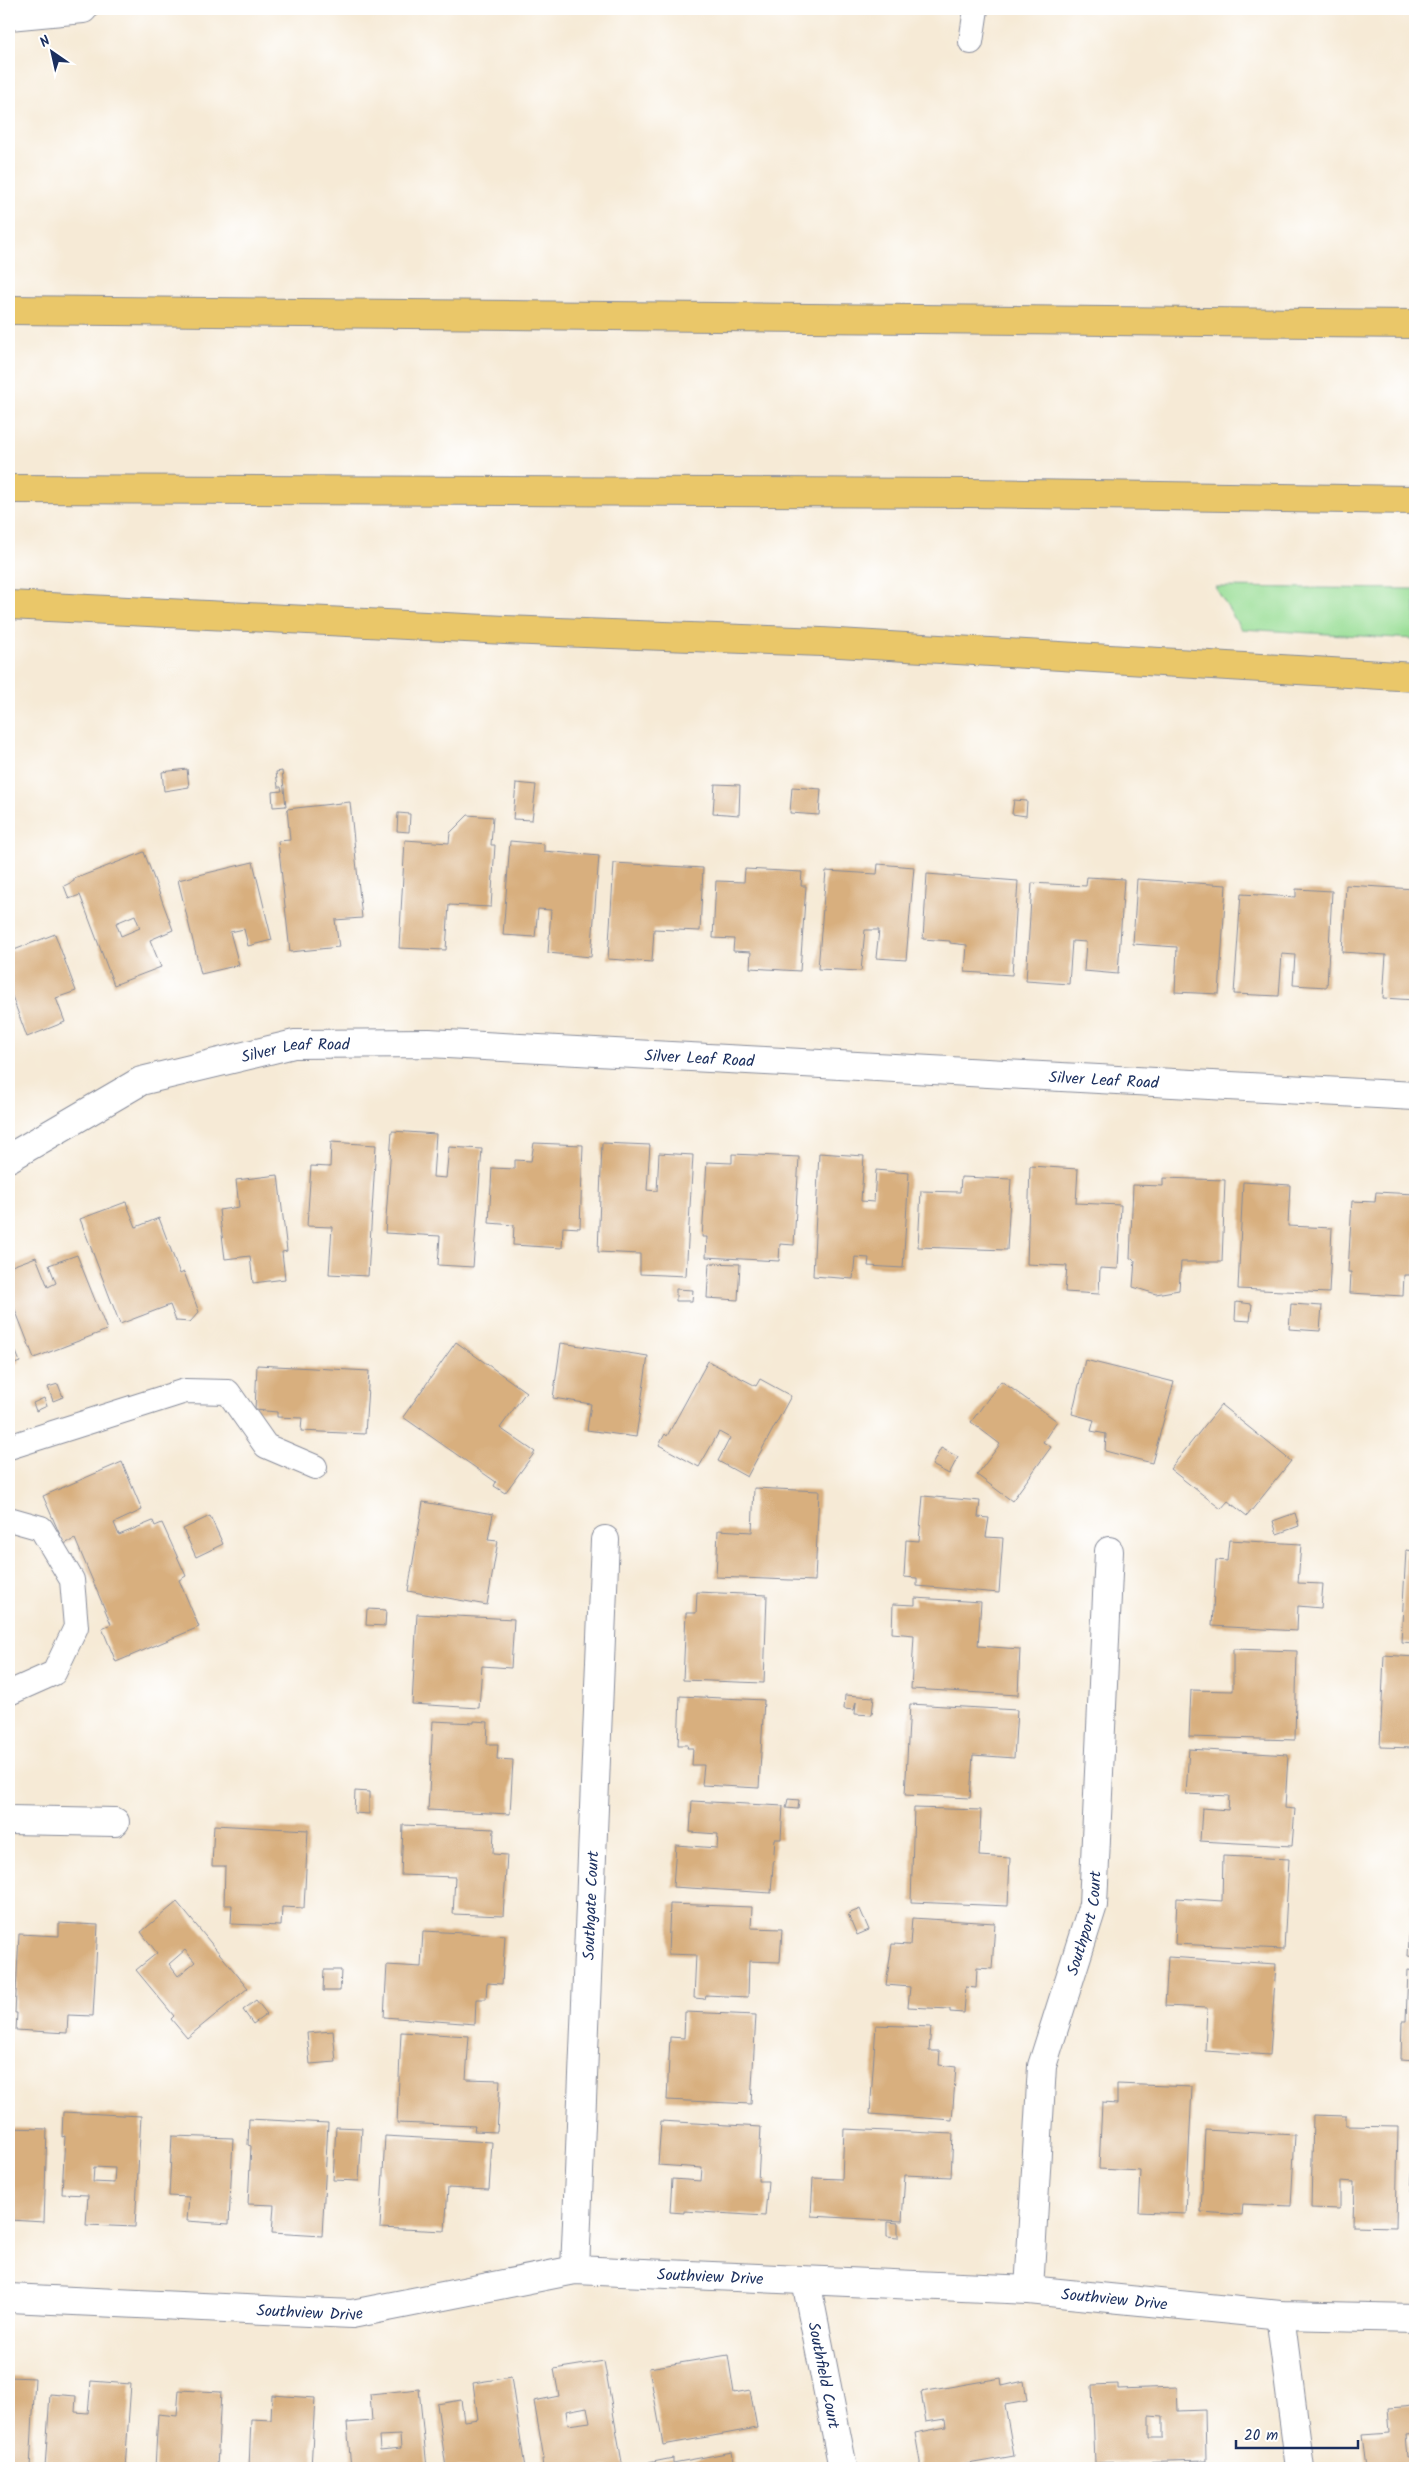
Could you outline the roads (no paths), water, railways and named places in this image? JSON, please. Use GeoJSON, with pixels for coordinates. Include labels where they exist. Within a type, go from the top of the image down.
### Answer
{"type":"FeatureCollection","features":[{"type":"Feature","properties":{"kind":"highway"},"geometry":{"type":"LineString","coordinates":[[9,310],[1415,324]]}},
{"type":"Feature","properties":{"kind":"highway"},"geometry":{"type":"LineString","coordinates":[[9,489],[959,493],[1415,500]]}},
{"type":"Feature","properties":{"kind":"highway"},"geometry":{"type":"LineString","coordinates":[[9,604],[505,630],[822,642],[1415,677]]}},
{"type":"Feature","properties":{"kind":"street"},"geometry":{"type":"LineString","coordinates":[[9,16],[83,9]]}},
{"type":"Feature","properties":{"kind":"street","name":"Silver Leaf Road"},"geometry":{"type":"LineString","coordinates":[[9,1158],[141,1081],[294,1044],[428,1043],[1415,1096]]}},
{"type":"Feature","properties":{"kind":"street","name":"Southgate Court"},"geometry":{"type":"LineString","coordinates":[[575,2270],[605,1540]]}},
{"type":"Feature","properties":{"kind":"street","name":"Southport Court"},"geometry":{"type":"LineString","coordinates":[[1028,2290],[1042,2066],[1093,1904],[1109,1551]]}},
{"type":"Feature","properties":{"kind":"street"},"geometry":{"type":"LineString","coordinates":[[9,1820],[115,1822]]}},
{"type":"Feature","properties":{"kind":"street","name":"Southview Drive"},"geometry":{"type":"LineString","coordinates":[[9,2298],[352,2314],[575,2270],[1028,2290],[1280,2315],[1415,2318]]}},
{"type":"Feature","properties":{"kind":"street","name":"Southfield Court"},"geometry":{"type":"LineString","coordinates":[[806,2281],[843,2468]]}},
{"type":"Feature","properties":{"kind":"street"},"geometry":{"type":"LineString","coordinates":[[1280,2315],[1300,2468]]}},
{"type":"Feature","properties":{"kind":"lane"},"geometry":{"type":"LineString","coordinates":[[971,42],[976,9]]}},
{"type":"Feature","properties":{"kind":"lane"},"geometry":{"type":"LineString","coordinates":[[9,1447],[184,1391],[228,1392],[266,1446],[315,1467]]}},
{"type":"Feature","properties":{"kind":"lane"},"geometry":{"type":"LineString","coordinates":[[9,1519],[41,1528],[72,1580],[76,1627],[54,1673],[9,1693]]}}]}
